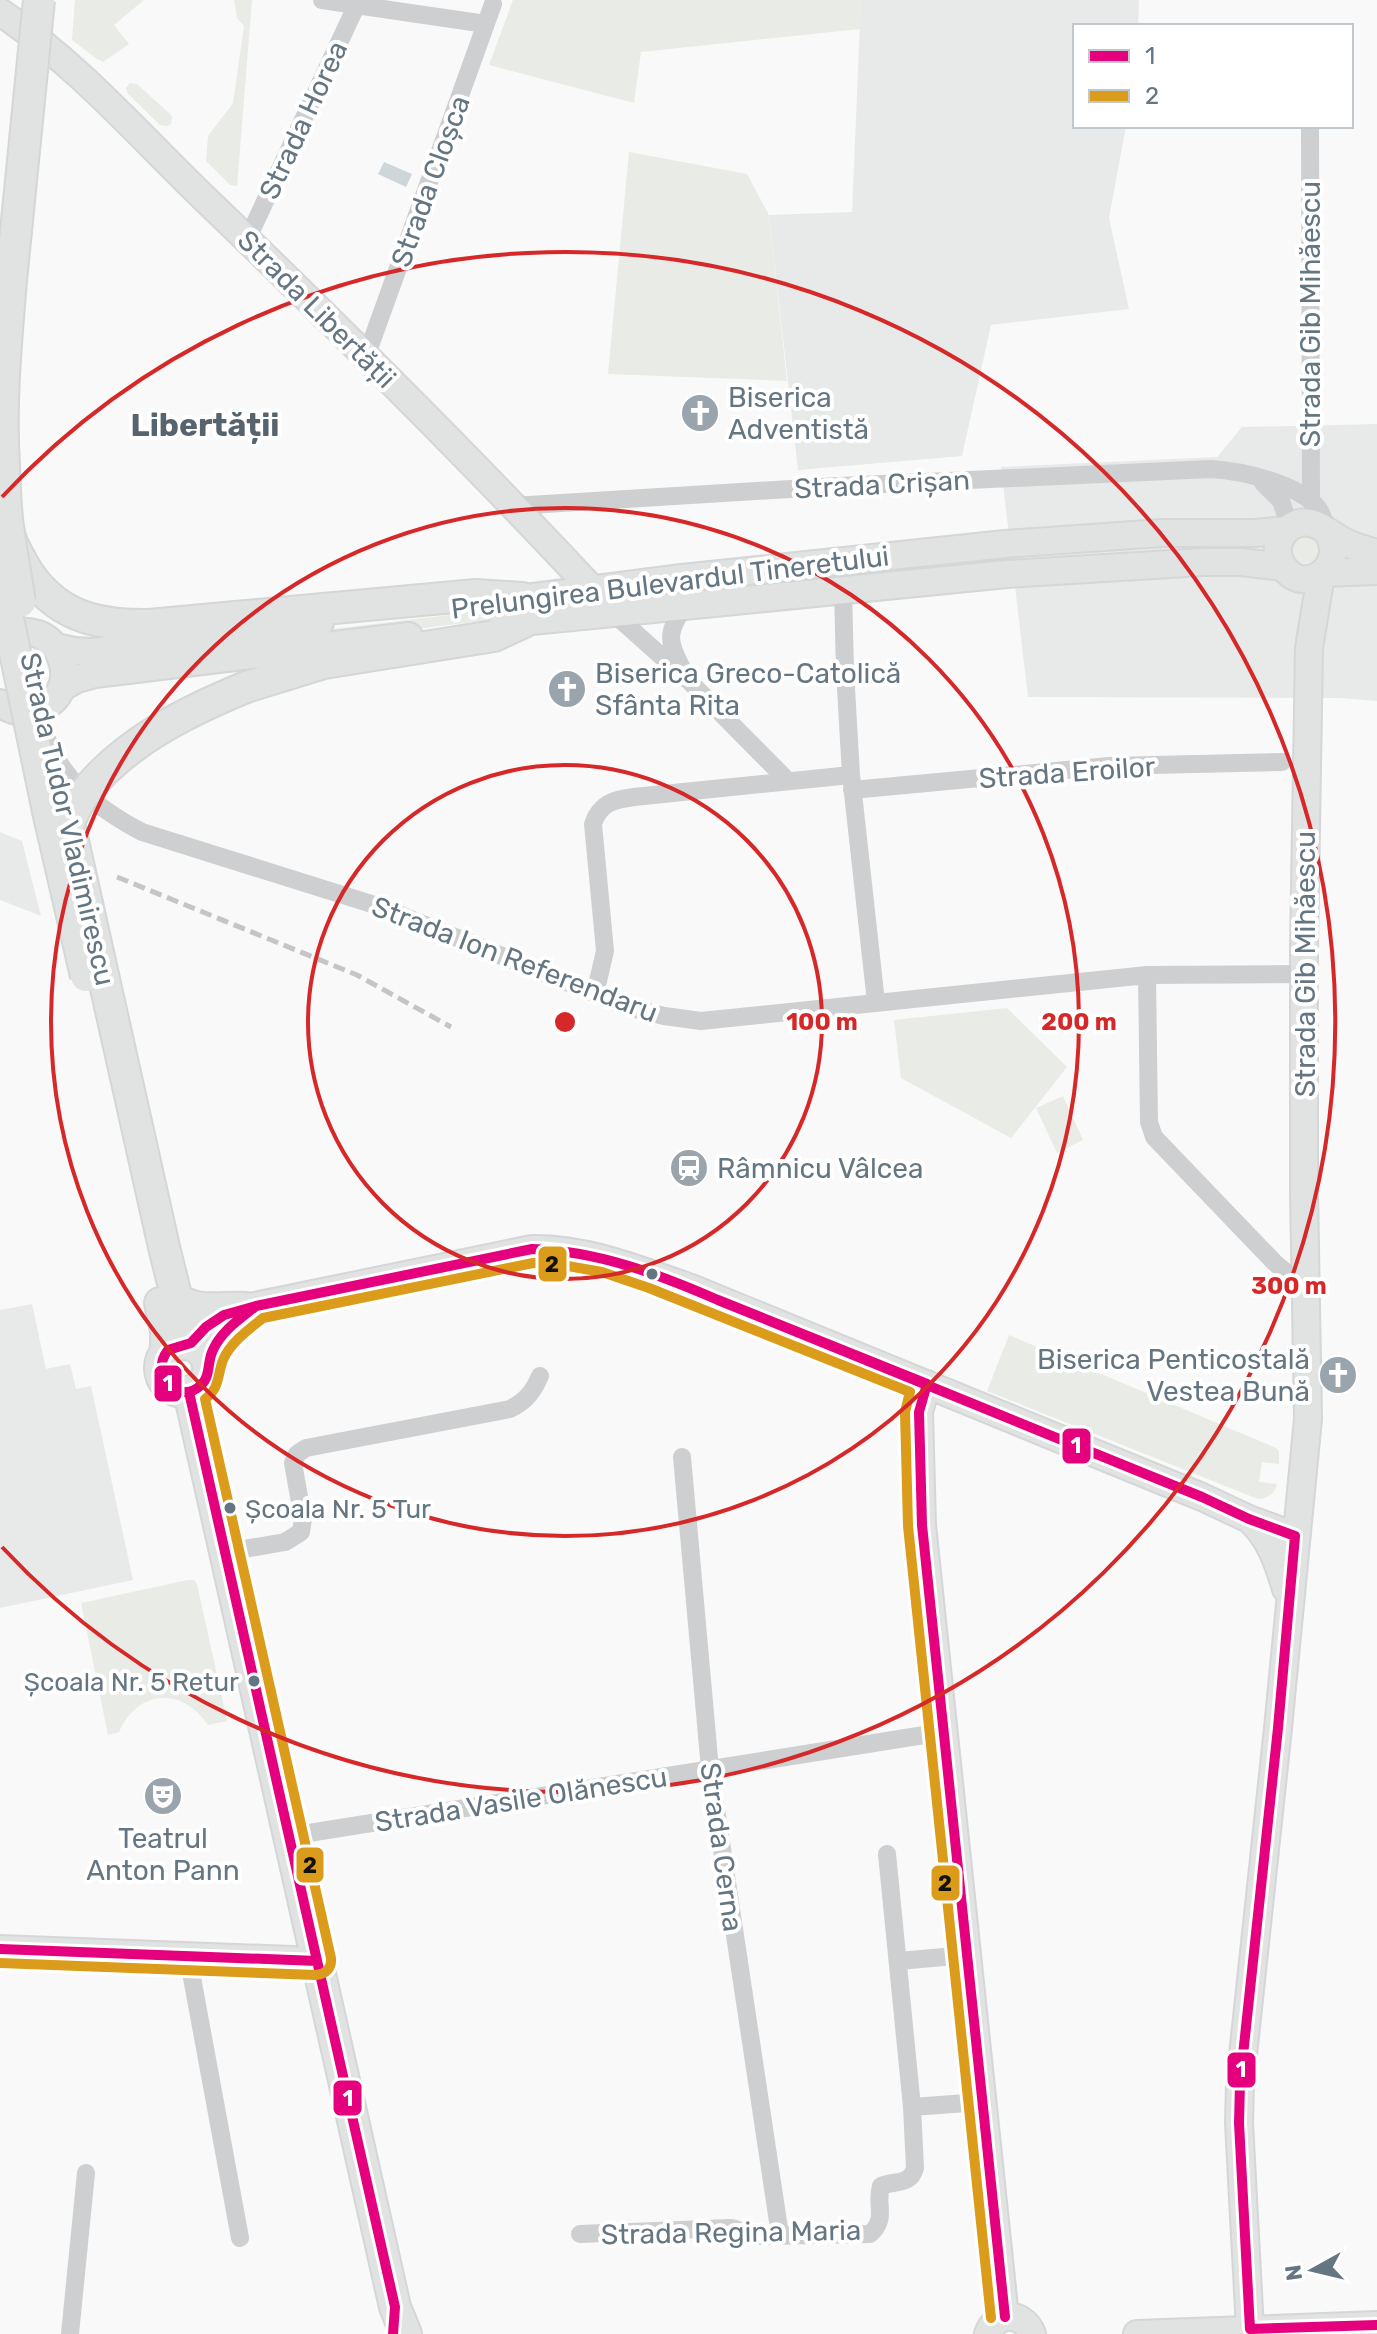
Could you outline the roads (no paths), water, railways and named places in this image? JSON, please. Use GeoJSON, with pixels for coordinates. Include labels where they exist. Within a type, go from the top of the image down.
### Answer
{"type":"FeatureCollection","features":[{"type":"Feature","properties":{"kind":"main road"},"geometry":{"type":"LineString","coordinates":[[0,237],[23,0]]}},
{"type":"Feature","properties":{"kind":"main road","name":"Strada Tudor Vladimirescu"},"geometry":{"type":"LineString","coordinates":[[39,0],[5,354],[2,428],[9,535],[18,594],[69,823],[146,1205],[163,1317],[188,1351]]}},
{"type":"Feature","properties":{"kind":"main road","name":"Strada Libertății"},"geometry":{"type":"LineString","coordinates":[[0,12],[34,37],[104,99],[366,357],[592,589]]}},
{"type":"Feature","properties":{"kind":"main road"},"geometry":{"type":"LineString","coordinates":[[1322,574],[1334,554],[1328,533],[1309,522],[1288,529],[1280,538],[1279,558],[1286,570],[1305,579],[1322,574],[1377,571]]}},
{"type":"Feature","properties":{"kind":"main road","name":"Prelungirea Bulevardul Tineretului"},"geometry":{"type":"LineString","coordinates":[[39,709],[48,704],[61,688],[95,674],[530,605],[592,589],[1005,544],[1161,533],[1239,533],[1288,529]]}},
{"type":"Feature","properties":{"kind":"main road"},"geometry":{"type":"LineString","coordinates":[[1328,533],[1377,553]]}},
{"type":"Feature","properties":{"kind":"main road"},"geometry":{"type":"LineString","coordinates":[[9,535],[31,578],[45,595],[62,607],[110,624],[149,625],[476,595],[530,605]]}},
{"type":"Feature","properties":{"kind":"main road","name":"Prelungirea Bulevardul Tineretului"},"geometry":{"type":"LineString","coordinates":[[0,640],[15,632],[32,632],[74,651],[92,652],[530,605],[613,613],[1007,574],[1180,562],[1241,562],[1286,570]]}},
{"type":"Feature","properties":{"kind":"main road"},"geometry":{"type":"LineString","coordinates":[[69,823],[81,797],[99,777],[137,744],[195,709],[246,687],[324,663],[494,636],[562,583],[568,564]]}},
{"type":"Feature","properties":{"kind":"main road","name":"Strada Gib Mihăescu"},"geometry":{"type":"LineString","coordinates":[[1250,2329],[1239,2123],[1240,2083],[1308,1419],[1304,974],[1309,648],[1304,613],[1286,570]]}},
{"type":"Feature","properties":{"kind":"main road","name":"Strada Gib Mihăescu"},"geometry":{"type":"LineString","coordinates":[[1309,648],[1322,574]]}},
{"type":"Feature","properties":{"kind":"main road","name":"Strada Tudor Vladimirescu"},"geometry":{"type":"LineString","coordinates":[[0,580],[49,816],[146,1205],[177,1298],[188,1351]]}},
{"type":"Feature","properties":{"kind":"main road"},"geometry":{"type":"LineString","coordinates":[[0,591],[3,620],[0,640]]}},
{"type":"Feature","properties":{"kind":"main road"},"geometry":{"type":"LineString","coordinates":[[0,591],[19,615],[48,641],[64,666],[61,688]]}},
{"type":"Feature","properties":{"kind":"main road"},"geometry":{"type":"LineString","coordinates":[[2,706],[17,711],[39,709]]}},
{"type":"Feature","properties":{"kind":"main road"},"geometry":{"type":"LineString","coordinates":[[177,1298],[198,1308],[251,1306],[532,1249],[576,1251],[691,1288],[1295,1536]]}},
{"type":"Feature","properties":{"kind":"main road"},"geometry":{"type":"LineString","coordinates":[[251,1306],[225,1333],[188,1351],[209,1369],[203,1384],[189,1392],[398,2325]]}},
{"type":"Feature","properties":{"kind":"main road","name":"Strada Tudor Vladimirescu"},"geometry":{"type":"LineString","coordinates":[[188,1351],[161,1369],[164,1380],[172,1389],[189,1392]]}},
{"type":"Feature","properties":{"kind":"main road"},"geometry":{"type":"LineString","coordinates":[[927,1384],[919,1412],[922,1525],[981,2102],[996,2325],[1019,2318],[1032,2334]]}},
{"type":"Feature","properties":{"kind":"main road"},"geometry":{"type":"LineString","coordinates":[[1249,1519],[1282,1509],[1301,1489]]}},
{"type":"Feature","properties":{"kind":"main road"},"geometry":{"type":"LineString","coordinates":[[1249,1519],[1274,1553],[1289,1603]]}},
{"type":"Feature","properties":{"kind":"main road"},"geometry":{"type":"LineString","coordinates":[[0,1949],[317,1961]]}},
{"type":"Feature","properties":{"kind":"main road"},"geometry":{"type":"LineString","coordinates":[[1137,2334],[1377,2325]]}},
{"type":"Feature","properties":{"kind":"street"},"geometry":{"type":"LineString","coordinates":[[322,0],[358,2],[486,24]]}},
{"type":"Feature","properties":{"kind":"street","name":"Strada Horea"},"geometry":{"type":"LineString","coordinates":[[247,240],[358,2]]}},
{"type":"Feature","properties":{"kind":"street","name":"Strada Cloșca"},"geometry":{"type":"LineString","coordinates":[[366,357],[493,4]]}},
{"type":"Feature","properties":{"kind":"street","name":"Strada Gib Mihăescu"},"geometry":{"type":"LineString","coordinates":[[1310,128],[1311,502]]}},
{"type":"Feature","properties":{"kind":"street","name":"Strada Crișan"},"geometry":{"type":"LineString","coordinates":[[513,506],[839,486],[1211,469],[1279,484],[1311,502]]}},
{"type":"Feature","properties":{"kind":"street","name":"Strada Crișan"},"geometry":{"type":"LineString","coordinates":[[1250,476],[1276,493],[1285,507],[1288,529]]}},
{"type":"Feature","properties":{"kind":"street"},"geometry":{"type":"LineString","coordinates":[[1311,502],[1322,515],[1328,533]]}},
{"type":"Feature","properties":{"kind":"street"},"geometry":{"type":"LineString","coordinates":[[843,590],[852,783],[876,1002]]}},
{"type":"Feature","properties":{"kind":"street"},"geometry":{"type":"LineString","coordinates":[[685,606],[673,623],[670,640],[689,681]]}},
{"type":"Feature","properties":{"kind":"street"},"geometry":{"type":"LineString","coordinates":[[613,613],[689,681],[788,781]]}},
{"type":"Feature","properties":{"kind":"street","name":"Strada Ion Referendaru"},"geometry":{"type":"LineString","coordinates":[[39,709],[47,740],[64,771],[76,786],[111,815],[133,828],[378,906],[628,1007],[664,1016],[701,1021],[1147,975],[1304,974]]}},
{"type":"Feature","properties":{"kind":"street","name":"Strada Eroilor"},"geometry":{"type":"LineString","coordinates":[[852,783],[1083,767],[1282,762]]}},
{"type":"Feature","properties":{"kind":"street"},"geometry":{"type":"LineString","coordinates":[[595,994],[605,951],[593,824],[603,805],[634,797],[788,781],[852,783]]}},
{"type":"Feature","properties":{"kind":"street"},"geometry":{"type":"LineString","coordinates":[[1147,975],[1149,1122],[1154,1137],[1274,1262],[1287,1273],[1305,1280]]}},
{"type":"Feature","properties":{"kind":"street"},"geometry":{"type":"LineString","coordinates":[[226,1552],[285,1542],[301,1532],[303,1519],[293,1463],[297,1454],[306,1448],[510,1409],[532,1393],[540,1376]]}},
{"type":"Feature","properties":{"kind":"street","name":"Strada Cerna"},"geometry":{"type":"LineString","coordinates":[[682,1457],[710,1769],[780,2235]]}},
{"type":"Feature","properties":{"kind":"street","name":"Strada Vasile Olănescu"},"geometry":{"type":"LineString","coordinates":[[290,1836],[943,1732]]}},
{"type":"Feature","properties":{"kind":"street","name":"Strada Regina Maria"},"geometry":{"type":"LineString","coordinates":[[580,2234],[730,2228],[755,2236],[870,2234],[877,2228],[881,2220],[881,2186],[907,2181],[913,2177],[915,2168],[899,1961],[887,1854]]}},
{"type":"Feature","properties":{"kind":"street"},"geometry":{"type":"LineString","coordinates":[[899,1961],[966,1955]]}},
{"type":"Feature","properties":{"kind":"street"},"geometry":{"type":"LineString","coordinates":[[188,1956],[240,2238]]}},
{"type":"Feature","properties":{"kind":"street"},"geometry":{"type":"LineString","coordinates":[[912,2107],[981,2102]]}},
{"type":"Feature","properties":{"kind":"street"},"geometry":{"type":"LineString","coordinates":[[70,2334],[86,2173]]}},
{"type":"Feature","properties":{"kind":"railway"},"geometry":{"type":"LineString","coordinates":[[117,877],[357,975],[451,1027]]}},
{"type":"Feature","properties":{"kind":"place","name":"Biserica Adventistă"},"geometry":{"type":"Point","coordinates":[700,413]}},
{"type":"Feature","properties":{"kind":"place","name":"Biserica Greco-Catolică Sfânta Rita"},"geometry":{"type":"Point","coordinates":[567,689]}},
{"type":"Feature","properties":{"kind":"place","name":"Râmnicu Vâlcea"},"geometry":{"type":"Point","coordinates":[689,1168]}},
{"type":"Feature","properties":{"kind":"place","name":"Biserica Penticostală Vestea Bună"},"geometry":{"type":"Point","coordinates":[1338,1375]}},
{"type":"Feature","properties":{"kind":"place","name":"Școala Nr. 5 Tur"},"geometry":{"type":"Point","coordinates":[230,1508]}},
{"type":"Feature","properties":{"kind":"place","name":"Școala Nr. 5 Retur"},"geometry":{"type":"Point","coordinates":[254,1681]}},
{"type":"Feature","properties":{"kind":"place","name":"Teatrul Anton Pann"},"geometry":{"type":"Point","coordinates":[163,1796]}},
{"type":"Feature","properties":{"kind":"district","name":"Libertății"},"geometry":{"type":"Point","coordinates":[205,425]}}]}
